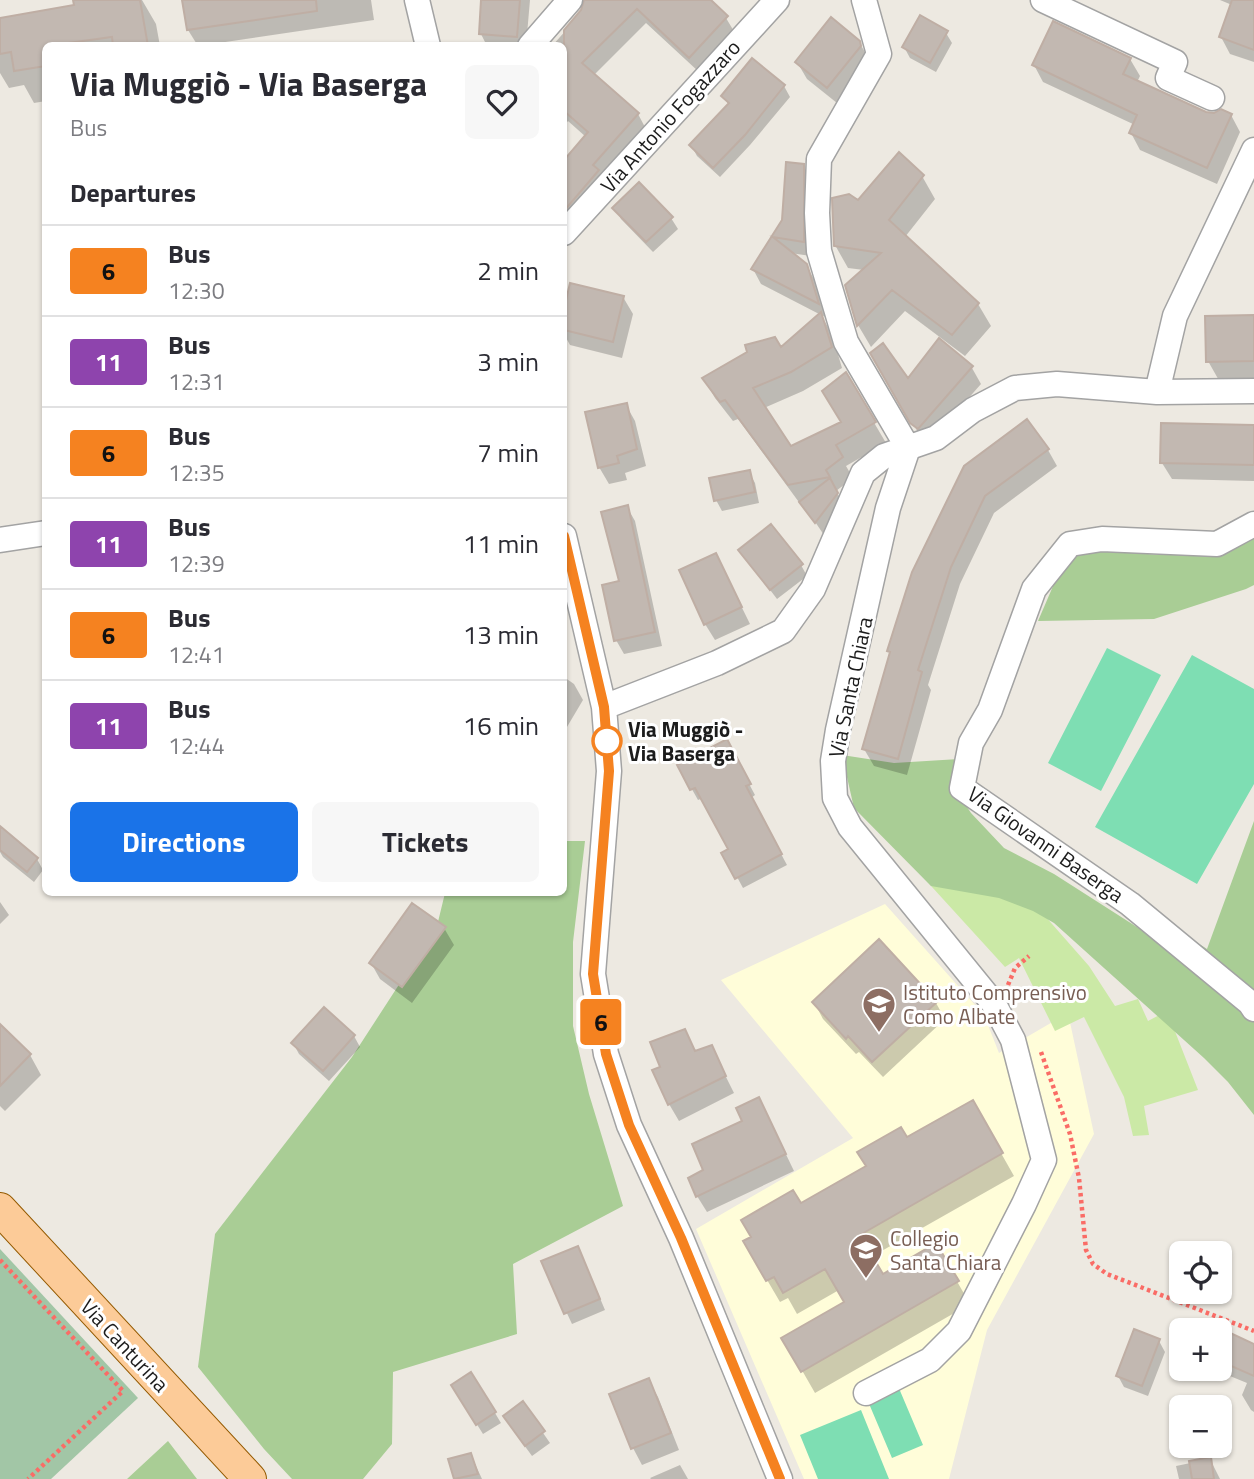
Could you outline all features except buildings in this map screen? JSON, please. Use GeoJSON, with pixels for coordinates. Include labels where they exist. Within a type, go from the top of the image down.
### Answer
{"type":"FeatureCollection","features":[{"type":"Feature","properties":{"kind":"main road","name":"Via Canturina"},"geometry":{"type":"LineString","coordinates":[[0,1209],[250,1479]]}},
{"type":"Feature","properties":{"kind":"street"},"geometry":{"type":"LineString","coordinates":[[417,0],[427,42]]}},
{"type":"Feature","properties":{"kind":"street"},"geometry":{"type":"LineString","coordinates":[[533,42],[570,0]]}},
{"type":"Feature","properties":{"kind":"street","name":"Via Antonio Fogazzaro"},"geometry":{"type":"LineString","coordinates":[[567,230],[777,0]]}},
{"type":"Feature","properties":{"kind":"street"},"geometry":{"type":"LineString","coordinates":[[864,0],[878,54],[819,159],[819,251],[846,342],[908,448]]}},
{"type":"Feature","properties":{"kind":"street"},"geometry":{"type":"LineString","coordinates":[[1043,0],[1175,61],[1168,78],[1212,98]]}},
{"type":"Feature","properties":{"kind":"street"},"geometry":{"type":"LineString","coordinates":[[1157,392],[1175,316],[1254,150]]}},
{"type":"Feature","properties":{"kind":"street"},"geometry":{"type":"LineString","coordinates":[[604,707],[717,663],[783,631],[813,589],[863,473],[884,456],[936,438],[973,410],[1015,388],[1057,384],[1157,392],[1254,391]]}},
{"type":"Feature","properties":{"kind":"street","name":"Via Santa Chiara"},"geometry":{"type":"LineString","coordinates":[[866,1393],[930,1360],[959,1331],[1044,1160],[1013,1040],[993,1004],[850,827],[835,798],[833,761],[838,730],[888,508],[908,448]]}},
{"type":"Feature","properties":{"kind":"street","name":"Via Giovanni Baserga"},"geometry":{"type":"LineString","coordinates":[[1254,524],[1217,544],[1102,540],[1070,544],[1034,589],[990,710],[971,743],[961,788],[1130,904],[1254,1009]]}},
{"type":"Feature","properties":{"kind":"street"},"geometry":{"type":"LineString","coordinates":[[0,540],[42,534]]}},
{"type":"Feature","properties":{"kind":"street"},"geometry":{"type":"LineString","coordinates":[[567,549],[604,707],[609,771],[593,974],[606,1054],[629,1125],[681,1238],[780,1479]]}},
{"type":"Feature","properties":{"kind":"path"},"geometry":{"type":"LineString","coordinates":[[993,1004],[1007,992],[1010,977],[1030,956]]}},
{"type":"Feature","properties":{"kind":"path"},"geometry":{"type":"LineString","coordinates":[[1038,1046],[1070,1134],[1079,1178],[1086,1250],[1093,1264],[1107,1273],[1254,1331]]}},
{"type":"Feature","properties":{"kind":"path"},"geometry":{"type":"LineString","coordinates":[[0,1260],[123,1391],[28,1479]]}},
{"type":"Feature","properties":{"kind":"shaded area","name":"Collegio Santa Chiara"},"geometry":{"type":"Polygon","coordinates":[[[885,904],[984,1015],[999,1053],[1068,1013],[1094,1134],[987,1330],[949,1479],[804,1479],[696,1229],[853,1138],[721,980],[885,904]]]}},
{"type":"Feature","properties":{"kind":"green space"},"geometry":{"type":"Polygon","coordinates":[[[1254,528],[1254,585],[1246,589],[1154,619],[1038,621],[1063,563],[1083,549],[1105,547],[1132,553],[1162,555],[1212,551],[1254,528]]]}},
{"type":"Feature","properties":{"kind":"green space"},"geometry":{"type":"Polygon","coordinates":[[[1107,648],[1161,675],[1101,791],[1048,763],[1107,648]]]}},
{"type":"Feature","properties":{"kind":"green space"},"geometry":{"type":"Polygon","coordinates":[[[1192,655],[1254,689],[1254,784],[1197,884],[1095,827],[1192,655]]]}},
{"type":"Feature","properties":{"kind":"green space"},"geometry":{"type":"Polygon","coordinates":[[[842,755],[894,763],[959,759],[963,801],[1004,848],[1054,874],[1140,929],[1156,935],[1173,927],[1207,949],[1254,821],[1254,1115],[1228,1082],[1204,1058],[1054,923],[1033,911],[999,898],[931,886],[854,808],[842,755]]]}},
{"type":"Feature","properties":{"kind":"green space"},"geometry":{"type":"Polygon","coordinates":[[[567,841],[585,841],[573,942],[573,1026],[589,1094],[623,1206],[513,1264],[517,1334],[393,1372],[392,1444],[363,1479],[292,1479],[264,1449],[198,1367],[215,1234],[352,1057],[437,926],[444,896],[567,896],[567,841]]]}},
{"type":"Feature","properties":{"kind":"green space"},"geometry":{"type":"Polygon","coordinates":[[[901,853],[1008,874],[1089,966],[1115,1006],[1138,999],[1148,1021],[1167,1011],[1198,1090],[1144,1106],[1149,1135],[1133,1136],[1124,1097],[1084,1017],[1055,1031],[1019,958],[1005,967],[901,853]]]}},
{"type":"Feature","properties":{"kind":"green space"},"geometry":{"type":"Polygon","coordinates":[[[0,1249],[138,1398],[51,1479],[0,1479],[0,1249]]]}},
{"type":"Feature","properties":{"kind":"green space"},"geometry":{"type":"Polygon","coordinates":[[[898,1386],[923,1445],[892,1458],[867,1399],[898,1386]]]}},
{"type":"Feature","properties":{"kind":"green space"},"geometry":{"type":"Polygon","coordinates":[[[861,1410],[889,1479],[818,1479],[800,1435],[861,1410]]]}},
{"type":"Feature","properties":{"kind":"green space"},"geometry":{"type":"Polygon","coordinates":[[[168,1441],[197,1479],[127,1479],[168,1441]]]}},
{"type":"Feature","properties":{"kind":"bus line","name":"6"},"geometry":{"type":"LineString","coordinates":[[567,549],[604,707],[609,771],[593,974],[606,1054],[629,1125],[681,1238],[780,1479]]}},
{"type":"Feature","properties":{"kind":"place","name":"Via Muggiò - Via Baserga"},"geometry":{"type":"Point","coordinates":[607,741]}},
{"type":"Feature","properties":{"kind":"place","name":"Istituto Comprensivo Como Albate"},"geometry":{"type":"Point","coordinates":[879,1034]}},
{"type":"Feature","properties":{"kind":"place","name":"Collegio Santa Chiara"},"geometry":{"type":"Point","coordinates":[866,1280]}}]}
